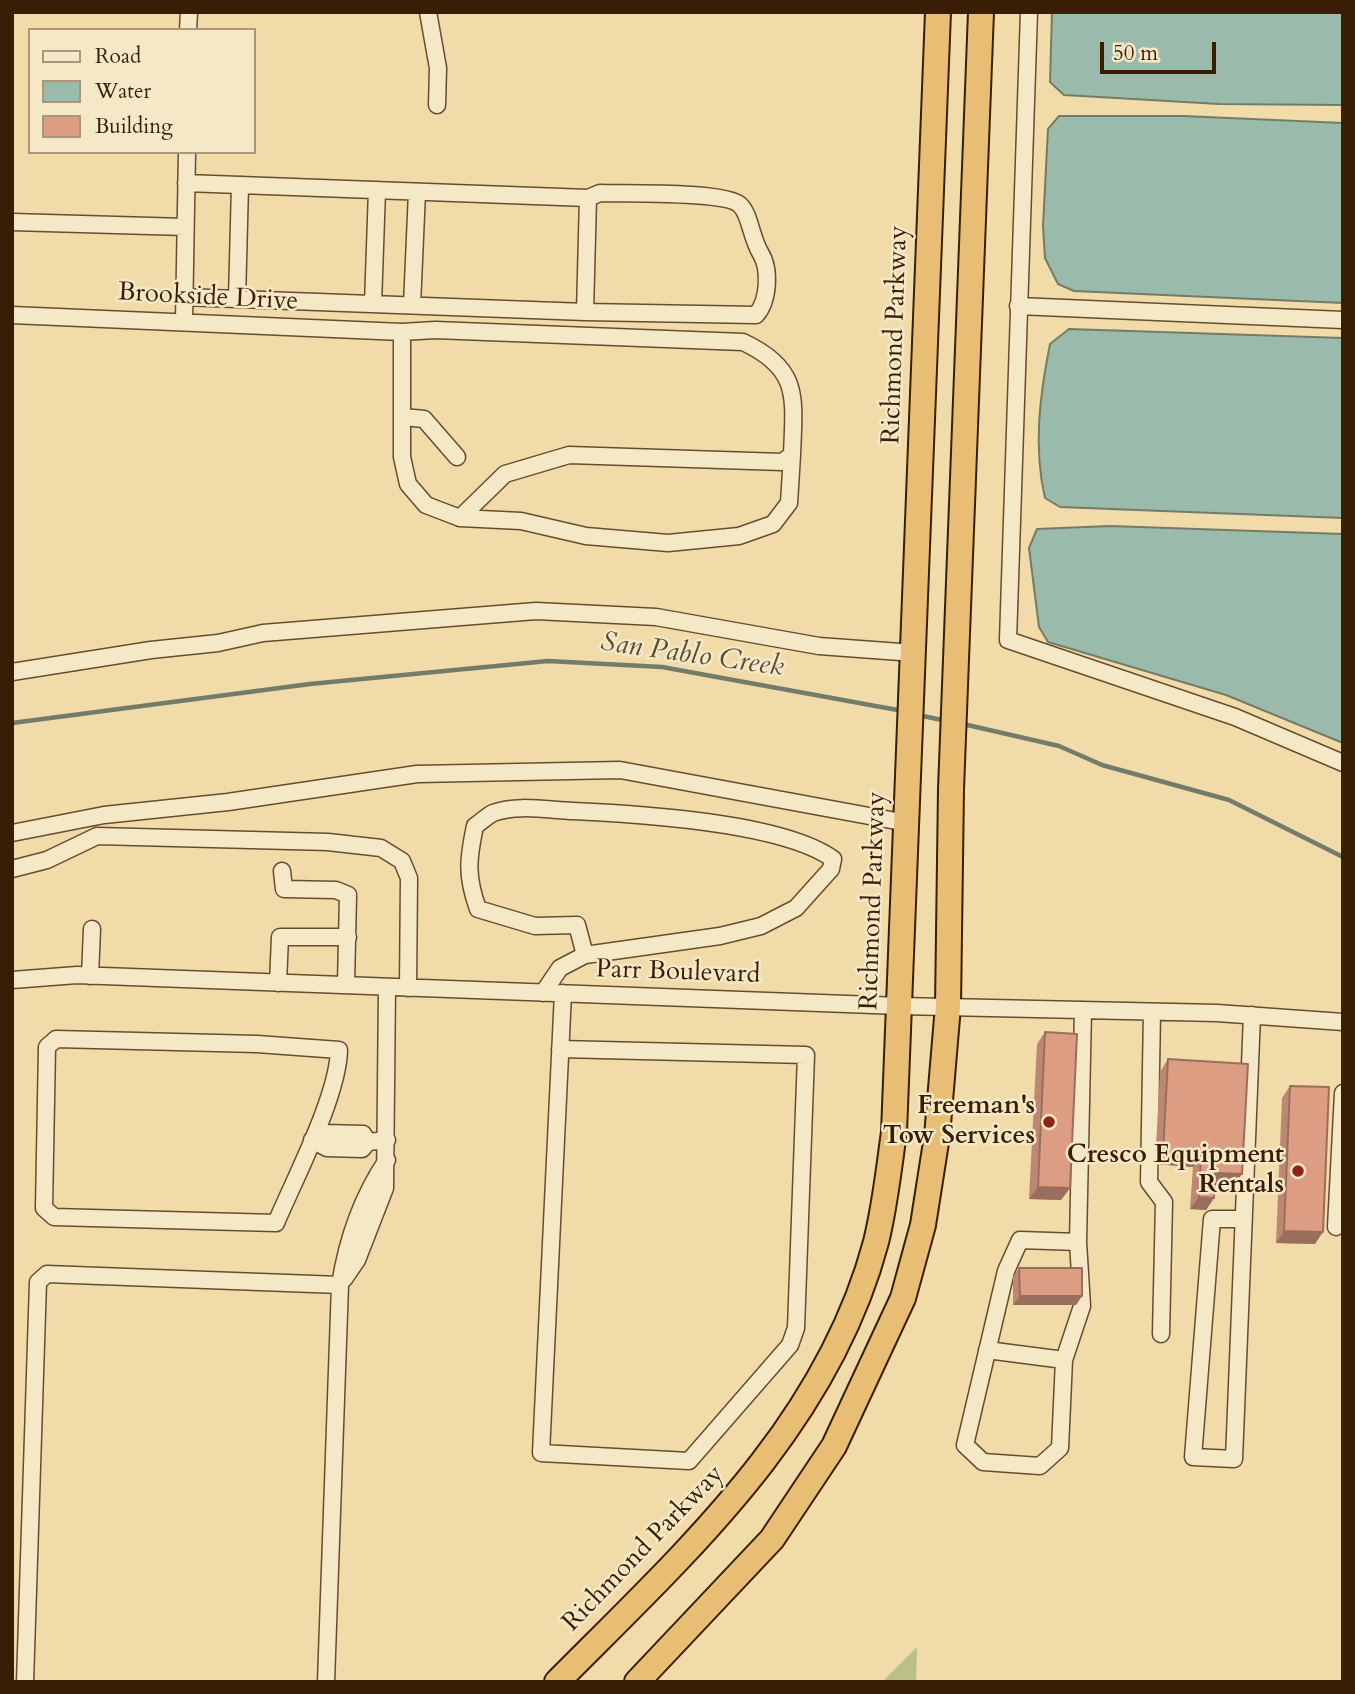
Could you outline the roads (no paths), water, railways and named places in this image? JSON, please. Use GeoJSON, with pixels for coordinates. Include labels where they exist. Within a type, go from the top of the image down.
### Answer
{"type":"FeatureCollection","features":[{"type":"Feature","properties":{"kind":"highway","name":"Richmond Parkway"},"geometry":{"type":"LineString","coordinates":[[557,1682],[707,1531],[771,1453],[820,1377],[844,1327],[876,1242],[894,1132],[938,12]]}},
{"type":"Feature","properties":{"kind":"highway"},"geometry":{"type":"LineString","coordinates":[[636,1682],[695,1624],[772,1539],[834,1446],[903,1298],[923,1225],[937,1136],[948,1006],[951,789],[981,12]]}},
{"type":"Feature","properties":{"kind":"street"},"geometry":{"type":"LineString","coordinates":[[428,12],[438,68],[437,106]]}},
{"type":"Feature","properties":{"kind":"street"},"geometry":{"type":"LineString","coordinates":[[1029,12],[1008,640],[1235,716],[1343,763]]}},
{"type":"Feature","properties":{"kind":"street"},"geometry":{"type":"LineString","coordinates":[[184,321],[187,154]]}},
{"type":"Feature","properties":{"kind":"street"},"geometry":{"type":"LineString","coordinates":[[184,297],[584,312],[756,315],[763,305],[767,277],[767,263],[751,238],[747,214],[738,202],[714,197],[600,193],[588,198],[186,183]]}},
{"type":"Feature","properties":{"kind":"street"},"geometry":{"type":"LineString","coordinates":[[237,299],[240,185]]}},
{"type":"Feature","properties":{"kind":"street"},"geometry":{"type":"LineString","coordinates":[[373,303],[377,190]]}},
{"type":"Feature","properties":{"kind":"street"},"geometry":{"type":"LineString","coordinates":[[412,305],[417,192]]}},
{"type":"Feature","properties":{"kind":"street"},"geometry":{"type":"LineString","coordinates":[[584,312],[588,198]]}},
{"type":"Feature","properties":{"kind":"street"},"geometry":{"type":"LineString","coordinates":[[12,222],[185,227]]}},
{"type":"Feature","properties":{"kind":"street"},"geometry":{"type":"LineString","coordinates":[[1018,306],[1343,320]]}},
{"type":"Feature","properties":{"kind":"street","name":"Brookside Drive"},"geometry":{"type":"LineString","coordinates":[[12,315],[402,332],[435,330],[743,342],[764,352],[779,364],[790,381],[794,399],[789,503],[773,524],[739,536],[668,543],[586,536],[521,521],[460,518],[425,505],[408,484],[402,457],[402,332]]}},
{"type":"Feature","properties":{"kind":"street"},"geometry":{"type":"LineString","coordinates":[[403,417],[424,419],[457,457]]}},
{"type":"Feature","properties":{"kind":"street"},"geometry":{"type":"LineString","coordinates":[[460,518],[505,474],[569,455],[782,462],[792,455]]}},
{"type":"Feature","properties":{"kind":"street"},"geometry":{"type":"LineString","coordinates":[[12,672],[151,650],[218,643],[263,633],[536,611],[656,617],[819,646],[914,653]]}},
{"type":"Feature","properties":{"kind":"street"},"geometry":{"type":"LineString","coordinates":[[12,833],[104,815],[228,802],[417,774],[620,770],[907,823]]}},
{"type":"Feature","properties":{"kind":"street"},"geometry":{"type":"LineString","coordinates":[[542,993],[560,968],[585,955],[720,936],[761,926],[796,908],[831,869],[833,859],[818,848],[789,839],[706,823],[620,813],[526,808],[493,813],[475,826],[469,855],[468,882],[478,909],[535,926],[577,925],[585,955]]}},
{"type":"Feature","properties":{"kind":"street"},"geometry":{"type":"LineString","coordinates":[[12,869],[47,860],[97,836],[328,842],[380,848],[402,861],[409,878],[408,988]]}},
{"type":"Feature","properties":{"kind":"street"},"geometry":{"type":"LineString","coordinates":[[282,871],[284,890],[336,890],[348,895],[346,985]]}},
{"type":"Feature","properties":{"kind":"street"},"geometry":{"type":"LineString","coordinates":[[90,976],[92,929]]}},
{"type":"Feature","properties":{"kind":"street"},"geometry":{"type":"LineString","coordinates":[[278,983],[280,937],[348,937]]}},
{"type":"Feature","properties":{"kind":"street","name":"Parr Boulevard"},"geometry":{"type":"LineString","coordinates":[[12,980],[90,976],[900,1006],[1252,1015],[1343,1022]]}},
{"type":"Feature","properties":{"kind":"street"},"geometry":{"type":"LineString","coordinates":[[326,1682],[340,1285],[345,1255],[370,1185],[387,1160],[387,987]]}},
{"type":"Feature","properties":{"kind":"street"},"geometry":{"type":"LineString","coordinates":[[560,1049],[806,1055],[796,1328],[790,1345],[689,1461],[541,1453],[560,1049],[563,993]]}},
{"type":"Feature","properties":{"kind":"street"},"geometry":{"type":"LineString","coordinates":[[1078,1242],[1020,1240],[1006,1271],[965,1445],[983,1462],[1040,1466],[1060,1448],[1064,1360],[1082,1306],[1078,1242],[1083,1010]]}},
{"type":"Feature","properties":{"kind":"street"},"geometry":{"type":"LineString","coordinates":[[1152,1012],[1149,1182],[1164,1202],[1161,1334]]}},
{"type":"Feature","properties":{"kind":"street"},"geometry":{"type":"LineString","coordinates":[[1244,1219],[1212,1219],[1193,1457],[1234,1459],[1244,1219],[1252,1015]]}},
{"type":"Feature","properties":{"kind":"street"},"geometry":{"type":"LineString","coordinates":[[56,1039],[257,1044],[339,1050],[339,1066],[312,1140],[275,1223],[54,1217],[44,1208],[47,1047],[56,1039]]}},
{"type":"Feature","properties":{"kind":"street"},"geometry":{"type":"LineString","coordinates":[[1336,1227],[1343,1093]]}},
{"type":"Feature","properties":{"kind":"street"},"geometry":{"type":"LineString","coordinates":[[312,1140],[327,1148],[362,1149],[368,1142],[387,1140]]}},
{"type":"Feature","properties":{"kind":"street"},"geometry":{"type":"LineString","coordinates":[[25,1682],[38,1282],[47,1274],[340,1285]]}},
{"type":"Feature","properties":{"kind":"street"},"geometry":{"type":"LineString","coordinates":[[987,1350],[1064,1360]]}},
{"type":"Feature","properties":{"kind":"water"},"geometry":{"type":"Polygon","coordinates":[[[1052,12],[1343,12],[1343,105],[1219,104],[1064,95],[1050,82],[1052,12]]]}},
{"type":"Feature","properties":{"kind":"water"},"geometry":{"type":"Polygon","coordinates":[[[1059,116],[1183,116],[1343,123],[1343,303],[1074,291],[1058,284],[1045,258],[1043,226],[1048,129],[1059,116]]]}},
{"type":"Feature","properties":{"kind":"water"},"geometry":{"type":"Polygon","coordinates":[[[1069,329],[1343,338],[1343,518],[1060,507],[1045,498],[1039,459],[1043,382],[1050,344],[1069,329]]]}},
{"type":"Feature","properties":{"kind":"water"},"geometry":{"type":"Polygon","coordinates":[[[1110,526],[1343,534],[1343,743],[1226,695],[1048,642],[1039,627],[1029,548],[1037,529],[1110,526]]]}},
{"type":"Feature","properties":{"kind":"waterway","name":"San Pablo Creek"},"geometry":{"type":"LineString","coordinates":[[12,723],[310,684],[548,661],[662,667],[903,711]]}},
{"type":"Feature","properties":{"kind":"waterway","name":"San Pablo Creek"},"geometry":{"type":"LineString","coordinates":[[918,715],[947,721]]}},
{"type":"Feature","properties":{"kind":"waterway","name":"San Pablo Creek"},"geometry":{"type":"LineString","coordinates":[[963,724],[1059,746],[1102,765],[1229,800],[1343,857]]}},
{"type":"Feature","properties":{"kind":"place","name":"Freeman's Tow Services"},"geometry":{"type":"Point","coordinates":[1049,1122]}},
{"type":"Feature","properties":{"kind":"place","name":"Cresco Equipment Rentals"},"geometry":{"type":"Point","coordinates":[1298,1171]}}]}
